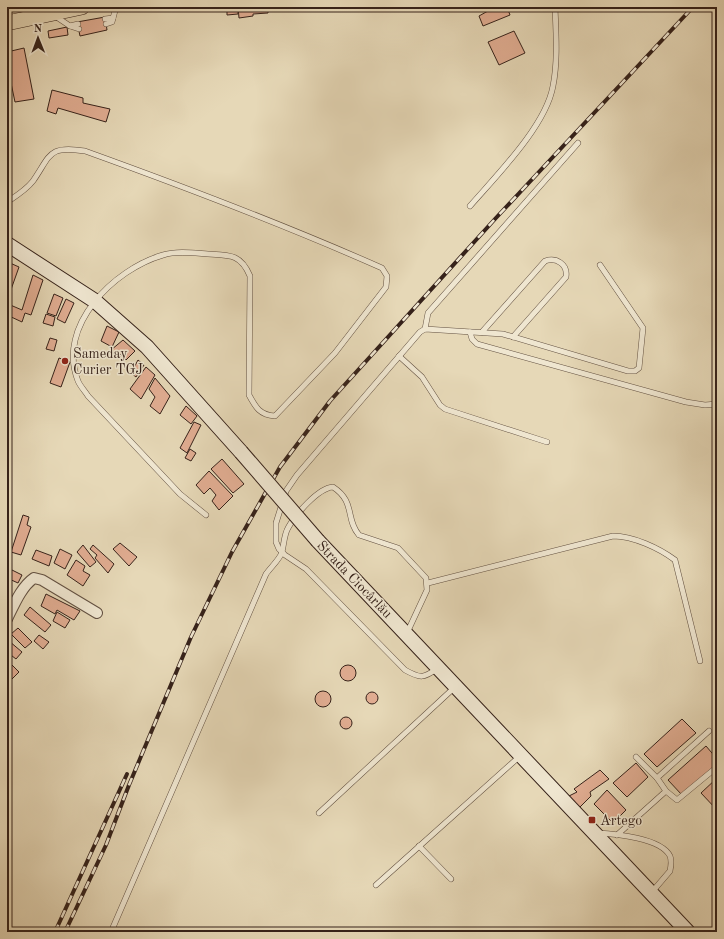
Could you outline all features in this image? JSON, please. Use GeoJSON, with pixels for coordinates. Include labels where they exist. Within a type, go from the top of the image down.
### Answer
{"type":"FeatureCollection","features":[{"type":"Feature","properties":{"kind":"main road"},"geometry":{"type":"LineString","coordinates":[[7,23],[82,7]]}},
{"type":"Feature","properties":{"kind":"main road","name":"Strada Ciocârlău"},"geometry":{"type":"LineString","coordinates":[[7,244],[95,301],[147,347],[318,541],[688,932]]}},
{"type":"Feature","properties":{"kind":"street"},"geometry":{"type":"LineString","coordinates":[[7,619],[19,596],[29,581],[34,578],[42,580],[97,613]]}},
{"type":"Feature","properties":{"kind":"lane"},"geometry":{"type":"LineString","coordinates":[[106,22],[112,22],[116,7]]}},
{"type":"Feature","properties":{"kind":"lane"},"geometry":{"type":"LineString","coordinates":[[470,206],[509,161],[537,123],[548,104],[553,88],[556,67],[555,7]]}},
{"type":"Feature","properties":{"kind":"lane"},"geometry":{"type":"LineString","coordinates":[[50,14],[70,26],[78,27]]}},
{"type":"Feature","properties":{"kind":"lane"},"geometry":{"type":"LineString","coordinates":[[425,329],[428,312],[578,143]]}},
{"type":"Feature","properties":{"kind":"lane"},"geometry":{"type":"LineString","coordinates":[[7,202],[28,187],[48,155],[54,151],[72,149],[85,151],[194,190],[314,238],[382,268],[387,276],[386,287],[335,353],[275,416],[264,415],[255,407],[249,395],[250,276],[245,263],[235,258],[219,255],[184,253],[164,255],[147,261],[119,276],[95,301],[84,319],[74,347],[74,364],[78,381],[88,396],[180,494],[206,515]]}},
{"type":"Feature","properties":{"kind":"lane"},"geometry":{"type":"LineString","coordinates":[[482,332],[545,261],[551,259],[556,260],[565,266],[567,271],[566,277],[513,337]]}},
{"type":"Feature","properties":{"kind":"lane"},"geometry":{"type":"LineString","coordinates":[[439,668],[426,676],[421,677],[405,670],[306,568],[282,553],[276,542],[276,523],[286,491],[290,482],[420,332],[425,329],[494,333],[513,337],[628,371],[635,371],[638,368],[643,328],[600,265]]}},
{"type":"Feature","properties":{"kind":"lane"},"geometry":{"type":"LineString","coordinates":[[470,332],[472,339],[477,344],[686,402],[705,405],[717,404]]}},
{"type":"Feature","properties":{"kind":"lane"},"geometry":{"type":"LineString","coordinates":[[399,356],[422,377],[440,405],[445,409],[547,442]]}},
{"type":"Feature","properties":{"kind":"lane"},"geometry":{"type":"LineString","coordinates":[[111,932],[266,574],[282,553],[288,527],[303,507],[322,490],[333,487],[345,496],[355,531],[359,535],[398,548],[426,578],[428,583],[407,634]]}},
{"type":"Feature","properties":{"kind":"lane"},"geometry":{"type":"LineString","coordinates":[[428,583],[613,536],[624,536],[667,554],[675,560],[700,661]]}},
{"type":"Feature","properties":{"kind":"lane"},"geometry":{"type":"LineString","coordinates":[[319,813],[456,686]]}},
{"type":"Feature","properties":{"kind":"lane"},"geometry":{"type":"LineString","coordinates":[[657,778],[709,730]]}},
{"type":"Feature","properties":{"kind":"lane"},"geometry":{"type":"LineString","coordinates":[[376,885],[520,755]]}},
{"type":"Feature","properties":{"kind":"lane"},"geometry":{"type":"LineString","coordinates":[[636,757],[657,778],[673,799],[679,800],[717,767]]}},
{"type":"Feature","properties":{"kind":"lane"},"geometry":{"type":"LineString","coordinates":[[617,835],[666,791]]}},
{"type":"Feature","properties":{"kind":"lane"},"geometry":{"type":"LineString","coordinates":[[593,832],[617,835],[649,842],[663,848],[670,856],[670,871],[651,893]]}},
{"type":"Feature","properties":{"kind":"lane"},"geometry":{"type":"LineString","coordinates":[[419,846],[451,879]]}},
{"type":"Feature","properties":{"kind":"building"},"geometry":{"type":"Polygon","coordinates":[[[227,7],[238,7],[238,14],[227,15],[227,7]]]}},
{"type":"Feature","properties":{"kind":"building"},"geometry":{"type":"Polygon","coordinates":[[[238,7],[268,7],[268,13],[253,14],[253,16],[239,18],[238,7]]]}},
{"type":"Feature","properties":{"kind":"building"},"geometry":{"type":"Polygon","coordinates":[[[495,7],[507,7],[510,15],[483,26],[479,16],[495,7]]]}},
{"type":"Feature","properties":{"kind":"building"},"geometry":{"type":"Polygon","coordinates":[[[105,17],[107,30],[80,36],[77,22],[105,17]]]}},
{"type":"Feature","properties":{"kind":"building"},"geometry":{"type":"Polygon","coordinates":[[[67,27],[68,35],[49,38],[48,31],[67,27]]]}},
{"type":"Feature","properties":{"kind":"building"},"geometry":{"type":"Polygon","coordinates":[[[514,31],[525,53],[499,65],[488,42],[514,31]]]}},
{"type":"Feature","properties":{"kind":"building"},"geometry":{"type":"Polygon","coordinates":[[[24,48],[34,99],[15,102],[7,64],[7,52],[24,48]]]}},
{"type":"Feature","properties":{"kind":"building"},"geometry":{"type":"Polygon","coordinates":[[[52,90],[83,98],[83,103],[110,109],[106,122],[58,108],[56,114],[47,111],[52,90]]]}},
{"type":"Feature","properties":{"kind":"building"},"geometry":{"type":"Polygon","coordinates":[[[10,263],[19,267],[8,298],[7,270],[10,263]]]}},
{"type":"Feature","properties":{"kind":"building"},"geometry":{"type":"Polygon","coordinates":[[[33,275],[43,280],[31,315],[25,313],[22,322],[7,315],[7,307],[8,304],[22,310],[33,275]]]}},
{"type":"Feature","properties":{"kind":"building"},"geometry":{"type":"Polygon","coordinates":[[[54,294],[63,298],[56,316],[47,313],[54,294]]]}},
{"type":"Feature","properties":{"kind":"building"},"geometry":{"type":"Polygon","coordinates":[[[66,299],[74,303],[65,323],[57,319],[66,299]]]}},
{"type":"Feature","properties":{"kind":"building"},"geometry":{"type":"Polygon","coordinates":[[[46,314],[55,317],[53,326],[43,323],[46,314]]]}},
{"type":"Feature","properties":{"kind":"building"},"geometry":{"type":"Polygon","coordinates":[[[107,326],[119,332],[112,347],[101,341],[107,326]]]}},
{"type":"Feature","properties":{"kind":"building"},"geometry":{"type":"Polygon","coordinates":[[[50,338],[57,340],[54,351],[46,349],[50,338]]]}},
{"type":"Feature","properties":{"kind":"building"},"geometry":{"type":"Polygon","coordinates":[[[123,340],[135,351],[126,360],[119,353],[115,355],[111,350],[123,340]]]}},
{"type":"Feature","properties":{"kind":"building"},"geometry":{"type":"Polygon","coordinates":[[[59,358],[70,362],[61,387],[50,383],[59,358]]]}},
{"type":"Feature","properties":{"kind":"building"},"geometry":{"type":"Polygon","coordinates":[[[138,360],[144,365],[136,377],[131,373],[138,360]]]}},
{"type":"Feature","properties":{"kind":"building"},"geometry":{"type":"Polygon","coordinates":[[[146,367],[155,375],[141,399],[130,389],[146,367]]]}},
{"type":"Feature","properties":{"kind":"building"},"geometry":{"type":"Polygon","coordinates":[[[155,378],[170,396],[160,414],[150,406],[155,397],[149,389],[155,378]]]}},
{"type":"Feature","properties":{"kind":"building"},"geometry":{"type":"Polygon","coordinates":[[[186,406],[197,416],[191,424],[180,415],[186,406]]]}},
{"type":"Feature","properties":{"kind":"building"},"geometry":{"type":"Polygon","coordinates":[[[194,422],[201,425],[187,453],[180,448],[194,422]]]}},
{"type":"Feature","properties":{"kind":"building"},"geometry":{"type":"Polygon","coordinates":[[[190,449],[196,453],[191,461],[185,458],[190,449]]]}},
{"type":"Feature","properties":{"kind":"building"},"geometry":{"type":"Polygon","coordinates":[[[222,459],[244,484],[233,493],[211,469],[222,459]]]}},
{"type":"Feature","properties":{"kind":"building"},"geometry":{"type":"Polygon","coordinates":[[[209,471],[233,496],[219,510],[212,501],[216,495],[210,488],[204,494],[196,485],[209,471]]]}},
{"type":"Feature","properties":{"kind":"building"},"geometry":{"type":"Polygon","coordinates":[[[23,515],[29,517],[27,525],[31,527],[21,555],[11,552],[23,515]]]}},
{"type":"Feature","properties":{"kind":"building"},"geometry":{"type":"Polygon","coordinates":[[[120,543],[137,557],[129,566],[113,549],[120,543]]]}},
{"type":"Feature","properties":{"kind":"building"},"geometry":{"type":"Polygon","coordinates":[[[83,545],[96,562],[90,567],[77,552],[83,545]]]}},
{"type":"Feature","properties":{"kind":"building"},"geometry":{"type":"Polygon","coordinates":[[[93,545],[114,564],[108,573],[95,558],[97,555],[90,549],[93,545]]]}},
{"type":"Feature","properties":{"kind":"building"},"geometry":{"type":"Polygon","coordinates":[[[60,549],[72,555],[65,569],[54,563],[60,549]]]}},
{"type":"Feature","properties":{"kind":"building"},"geometry":{"type":"Polygon","coordinates":[[[36,550],[52,556],[49,566],[32,559],[36,550]]]}},
{"type":"Feature","properties":{"kind":"building"},"geometry":{"type":"Polygon","coordinates":[[[76,560],[85,566],[83,571],[90,575],[83,586],[67,575],[76,560]]]}},
{"type":"Feature","properties":{"kind":"building"},"geometry":{"type":"Polygon","coordinates":[[[10,569],[22,575],[18,583],[7,578],[10,569]]]}},
{"type":"Feature","properties":{"kind":"building"},"geometry":{"type":"Polygon","coordinates":[[[46,594],[80,611],[74,620],[57,610],[55,614],[41,606],[46,594]]]}},
{"type":"Feature","properties":{"kind":"building"},"geometry":{"type":"Polygon","coordinates":[[[30,607],[51,625],[45,632],[24,615],[30,607]]]}},
{"type":"Feature","properties":{"kind":"building"},"geometry":{"type":"Polygon","coordinates":[[[57,612],[70,620],[65,628],[53,621],[57,612]]]}},
{"type":"Feature","properties":{"kind":"building"},"geometry":{"type":"Polygon","coordinates":[[[18,628],[32,642],[25,648],[11,634],[18,628]]]}},
{"type":"Feature","properties":{"kind":"building"},"geometry":{"type":"Polygon","coordinates":[[[39,635],[49,642],[43,649],[34,641],[39,635]]]}},
{"type":"Feature","properties":{"kind":"building"},"geometry":{"type":"Polygon","coordinates":[[[9,641],[22,652],[16,659],[7,652],[7,644],[9,641]]]}},
{"type":"Feature","properties":{"kind":"building"},"geometry":{"type":"Polygon","coordinates":[[[7,660],[19,672],[12,679],[7,674],[7,660]]]}},
{"type":"Feature","properties":{"kind":"building"},"geometry":{"type":"Polygon","coordinates":[[[348,665],[354,667],[356,673],[354,679],[348,681],[342,679],[340,673],[342,667],[348,665]]]}},
{"type":"Feature","properties":{"kind":"building"},"geometry":{"type":"Polygon","coordinates":[[[323,691],[329,693],[331,699],[329,705],[323,707],[317,705],[315,699],[317,693],[323,691]]]}},
{"type":"Feature","properties":{"kind":"building"},"geometry":{"type":"Polygon","coordinates":[[[374,692],[377,693],[377,703],[370,704],[367,703],[366,696],[367,693],[374,692]]]}},
{"type":"Feature","properties":{"kind":"building"},"geometry":{"type":"Polygon","coordinates":[[[348,717],[351,718],[351,728],[344,729],[341,728],[340,721],[341,718],[348,717]]]}},
{"type":"Feature","properties":{"kind":"building"},"geometry":{"type":"Polygon","coordinates":[[[682,719],[696,733],[657,767],[644,754],[682,719]]]}},
{"type":"Feature","properties":{"kind":"building"},"geometry":{"type":"Polygon","coordinates":[[[706,746],[717,759],[717,764],[682,795],[668,780],[706,746]]]}},
{"type":"Feature","properties":{"kind":"building"},"geometry":{"type":"Polygon","coordinates":[[[636,763],[648,777],[627,797],[613,783],[636,763]]]}},
{"type":"Feature","properties":{"kind":"building"},"geometry":{"type":"Polygon","coordinates":[[[600,770],[609,779],[590,792],[591,796],[579,808],[569,796],[577,792],[574,789],[600,770]]]}},
{"type":"Feature","properties":{"kind":"building"},"geometry":{"type":"Polygon","coordinates":[[[717,778],[717,810],[701,793],[717,778]]]}},
{"type":"Feature","properties":{"kind":"building"},"geometry":{"type":"Polygon","coordinates":[[[607,790],[626,810],[613,823],[594,804],[607,790]]]}},
{"type":"Feature","properties":{"kind":"railway"},"geometry":{"type":"LineString","coordinates":[[65,932],[106,845],[129,785],[191,637],[232,552],[280,467],[330,401],[495,219],[693,7]]}},
{"type":"Feature","properties":{"kind":"railway"},"geometry":{"type":"LineString","coordinates":[[55,932],[127,774]]}},
{"type":"Feature","properties":{"kind":"place","name":"Sameday Curier TGJ"},"geometry":{"type":"Point","coordinates":[65,361]}},
{"type":"Feature","properties":{"kind":"place","name":"Artego"},"geometry":{"type":"Point","coordinates":[592,820]}}]}
